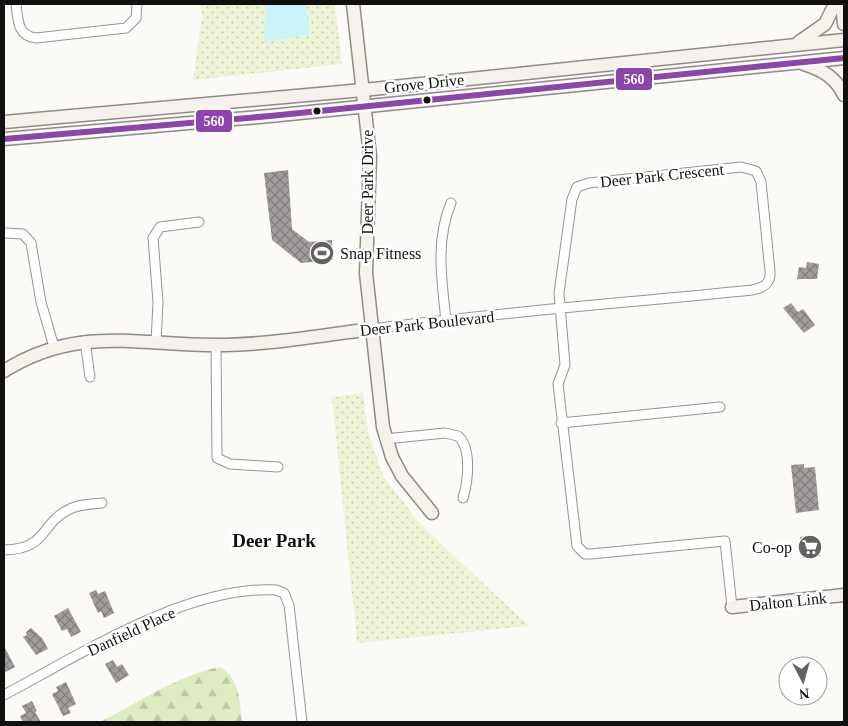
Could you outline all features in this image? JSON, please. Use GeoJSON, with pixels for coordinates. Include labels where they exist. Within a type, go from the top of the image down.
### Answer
{"type":"FeatureCollection","features":[{"type":"Feature","properties":{"kind":"main road","name":"Deer Park Drive"},"geometry":{"type":"LineString","coordinates":[[353,4],[370,156],[366,273],[385,439],[402,476],[432,513]]}},
{"type":"Feature","properties":{"kind":"main road"},"geometry":{"type":"LineString","coordinates":[[793,45],[825,24],[835,4]]}},
{"type":"Feature","properties":{"kind":"main road"},"geometry":{"type":"LineString","coordinates":[[842,4],[844,24]]}},
{"type":"Feature","properties":{"kind":"main road","name":"Grove Drive"},"geometry":{"type":"LineString","coordinates":[[4,122],[363,90],[844,40]]}},
{"type":"Feature","properties":{"kind":"main road","name":"Grove Drive"},"geometry":{"type":"LineString","coordinates":[[4,139],[365,106],[844,58]]}},
{"type":"Feature","properties":{"kind":"main road"},"geometry":{"type":"LineString","coordinates":[[797,62],[818,69],[832,77],[844,95]]}},
{"type":"Feature","properties":{"kind":"main road","name":"Deer Park Boulevard"},"geometry":{"type":"LineString","coordinates":[[4,371],[54,347],[86,341],[216,345],[250,344],[372,329]]}},
{"type":"Feature","properties":{"kind":"main road","name":"Dalton Link"},"geometry":{"type":"LineString","coordinates":[[732,607],[844,595]]}},
{"type":"Feature","properties":{"kind":"street"},"geometry":{"type":"LineString","coordinates":[[16,4],[19,27],[25,35],[36,38],[126,28],[136,18],[136,4]]}},
{"type":"Feature","properties":{"kind":"street","name":"Deer Park Crescent"},"geometry":{"type":"LineString","coordinates":[[559,310],[559,286],[572,199],[577,187],[589,183],[741,167],[751,168],[760,176],[762,182],[770,271],[767,284]]}},
{"type":"Feature","properties":{"kind":"street"},"geometry":{"type":"LineString","coordinates":[[446,321],[441,245],[443,224],[450,202]]}},
{"type":"Feature","properties":{"kind":"street"},"geometry":{"type":"LineString","coordinates":[[156,342],[158,302],[152,238],[160,227],[199,222]]}},
{"type":"Feature","properties":{"kind":"street"},"geometry":{"type":"LineString","coordinates":[[4,233],[23,234],[31,243],[41,302],[54,347]]}},
{"type":"Feature","properties":{"kind":"street","name":"Deer Park Boulevard"},"geometry":{"type":"LineString","coordinates":[[372,329],[752,290],[767,284]]}},
{"type":"Feature","properties":{"kind":"street"},"geometry":{"type":"LineString","coordinates":[[559,310],[565,365],[558,384],[561,423],[575,540],[580,551],[591,554],[726,541],[732,607]]}},
{"type":"Feature","properties":{"kind":"street"},"geometry":{"type":"LineString","coordinates":[[86,341],[90,377]]}},
{"type":"Feature","properties":{"kind":"street"},"geometry":{"type":"LineString","coordinates":[[216,345],[217,458],[230,464],[278,467]]}},
{"type":"Feature","properties":{"kind":"street"},"geometry":{"type":"LineString","coordinates":[[561,423],[720,407]]}},
{"type":"Feature","properties":{"kind":"street"},"geometry":{"type":"LineString","coordinates":[[385,439],[445,433],[458,436],[465,447],[468,476],[463,498]]}},
{"type":"Feature","properties":{"kind":"street"},"geometry":{"type":"LineString","coordinates":[[4,550],[31,544],[44,535],[57,518],[67,510],[102,503]]}},
{"type":"Feature","properties":{"kind":"street","name":"Danfield Place"},"geometry":{"type":"LineString","coordinates":[[4,695],[163,613],[225,595],[276,590],[284,593],[290,605],[302,722]]}},
{"type":"Feature","properties":{"kind":"green space"},"geometry":{"type":"Polygon","coordinates":[[[200,4],[335,4],[342,64],[193,80],[202,16],[200,4]]]}},
{"type":"Feature","properties":{"kind":"green space"},"geometry":{"type":"Polygon","coordinates":[[[363,393],[368,433],[384,477],[421,525],[529,626],[357,643],[332,397],[363,393]]]}},
{"type":"Feature","properties":{"kind":"green space"},"geometry":{"type":"Polygon","coordinates":[[[221,667],[228,673],[236,685],[242,722],[100,722],[174,682],[221,667]]]}},
{"type":"Feature","properties":{"kind":"water"},"geometry":{"type":"Polygon","coordinates":[[[266,4],[305,4],[310,34],[264,42],[266,4]]]}},
{"type":"Feature","properties":{"kind":"building"},"geometry":{"type":"Polygon","coordinates":[[[288,170],[292,229],[309,242],[332,240],[333,260],[301,263],[272,240],[264,173],[288,170]]]}},
{"type":"Feature","properties":{"kind":"building"},"geometry":{"type":"Polygon","coordinates":[[[807,262],[819,264],[817,279],[797,279],[799,267],[806,268],[807,262]]]}},
{"type":"Feature","properties":{"kind":"building"},"geometry":{"type":"Polygon","coordinates":[[[791,303],[798,312],[803,309],[815,325],[804,333],[783,308],[791,303]]]}},
{"type":"Feature","properties":{"kind":"building"},"geometry":{"type":"Polygon","coordinates":[[[804,464],[804,468],[815,467],[819,510],[796,513],[791,465],[804,464]]]}},
{"type":"Feature","properties":{"kind":"building","name":"Co-op"},"geometry":{"type":"Polygon","coordinates":[[[812,535],[812,539],[818,538],[820,556],[803,558],[800,537],[812,535]]]}},
{"type":"Feature","properties":{"kind":"building"},"geometry":{"type":"Polygon","coordinates":[[[96,590],[98,594],[105,591],[114,613],[104,618],[101,611],[98,613],[89,593],[96,590]]]}},
{"type":"Feature","properties":{"kind":"building"},"geometry":{"type":"Polygon","coordinates":[[[68,608],[81,632],[71,637],[67,629],[62,631],[54,616],[68,608]]]}},
{"type":"Feature","properties":{"kind":"building"},"geometry":{"type":"Polygon","coordinates":[[[31,628],[42,638],[48,649],[36,655],[23,637],[27,635],[26,632],[31,628]]]}},
{"type":"Feature","properties":{"kind":"building"},"geometry":{"type":"Polygon","coordinates":[[[4,646],[15,667],[4,673],[4,646]]]}},
{"type":"Feature","properties":{"kind":"building"},"geometry":{"type":"Polygon","coordinates":[[[113,660],[117,667],[122,664],[129,675],[116,683],[105,664],[113,660]]]}},
{"type":"Feature","properties":{"kind":"building"},"geometry":{"type":"Polygon","coordinates":[[[66,682],[76,704],[68,708],[71,713],[63,716],[52,694],[58,691],[56,687],[66,682]]]}},
{"type":"Feature","properties":{"kind":"building"},"geometry":{"type":"Polygon","coordinates":[[[32,701],[37,711],[35,712],[41,722],[23,722],[20,716],[26,713],[22,706],[32,701]]]}},
{"type":"Feature","properties":{"kind":"transit line","name":"560"},"geometry":{"type":"LineString","coordinates":[[4,139],[270,116],[844,58]]}},
{"type":"Feature","properties":{"kind":"place","name":"Snap Fitness"},"geometry":{"type":"Point","coordinates":[322,253]}},
{"type":"Feature","properties":{"kind":"place","name":"Co-op"},"geometry":{"type":"Point","coordinates":[810,547]}},
{"type":"Feature","properties":{"kind":"district","name":"Deer Park"},"geometry":{"type":"Point","coordinates":[274,540]}}]}
